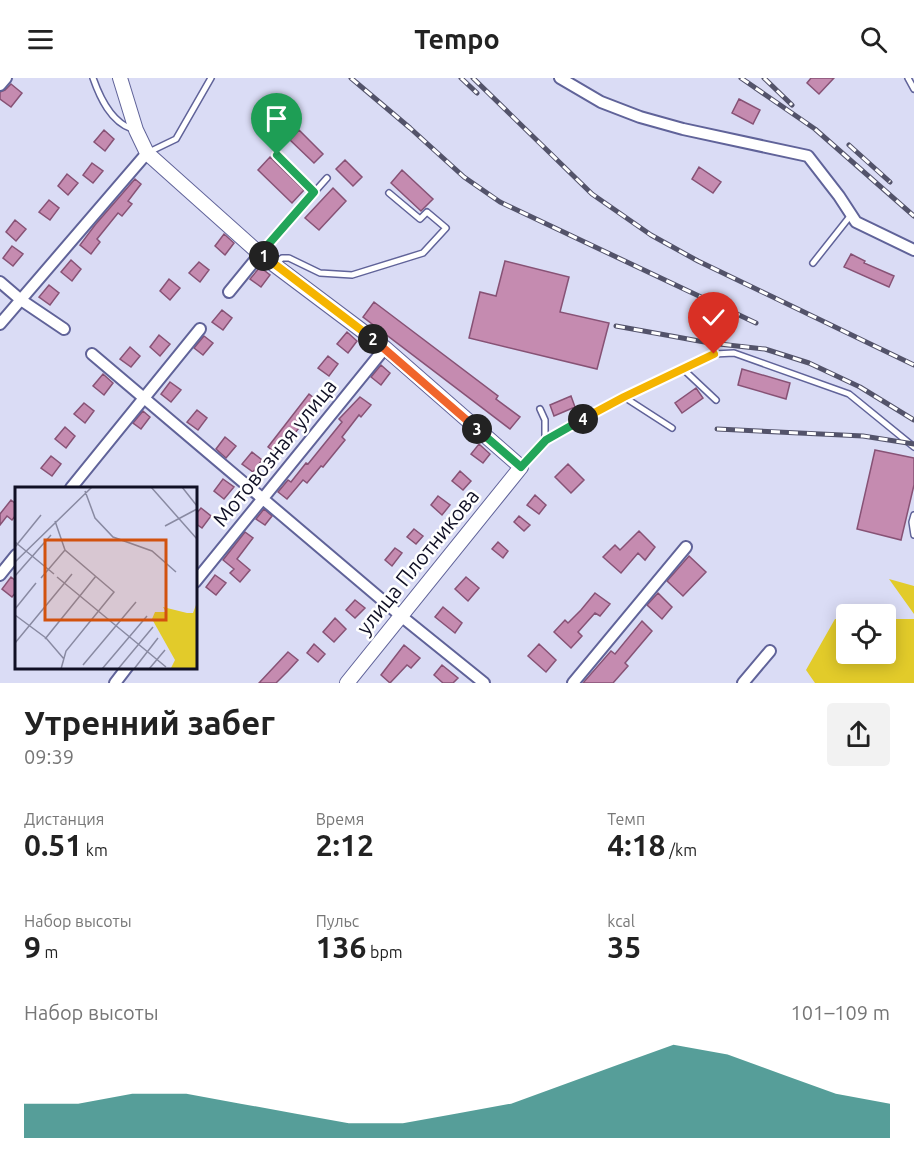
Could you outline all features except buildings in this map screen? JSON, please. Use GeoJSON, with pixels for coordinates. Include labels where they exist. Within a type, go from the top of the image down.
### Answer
{"type":"FeatureCollection","features":[{"type":"Feature","properties":{"kind":"street"},"geometry":{"type":"LineString","coordinates":[[0,86],[6,78]]}},
{"type":"Feature","properties":{"kind":"street"},"geometry":{"type":"LineString","coordinates":[[120,78],[136,130],[147,153],[260,254],[385,348],[521,467]]}},
{"type":"Feature","properties":{"kind":"street"},"geometry":{"type":"LineString","coordinates":[[560,78],[601,102],[640,117],[683,129],[808,156],[856,222],[914,250]]}},
{"type":"Feature","properties":{"kind":"street"},"geometry":{"type":"LineString","coordinates":[[0,324],[147,153]]}},
{"type":"Feature","properties":{"kind":"street"},"geometry":{"type":"LineString","coordinates":[[229,292],[260,254]]}},
{"type":"Feature","properties":{"kind":"street"},"geometry":{"type":"LineString","coordinates":[[0,282],[21,300],[64,329]]}},
{"type":"Feature","properties":{"kind":"street"},"geometry":{"type":"LineString","coordinates":[[72,487],[200,329]]}},
{"type":"Feature","properties":{"kind":"street","name":"Мотовозная улица"},"geometry":{"type":"LineString","coordinates":[[196,581],[385,348]]}},
{"type":"Feature","properties":{"kind":"street"},"geometry":{"type":"LineString","coordinates":[[92,354],[484,683]]}},
{"type":"Feature","properties":{"kind":"street","name":"улица Плотникова"},"geometry":{"type":"LineString","coordinates":[[346,683],[521,467]]}},
{"type":"Feature","properties":{"kind":"street"},"geometry":{"type":"LineString","coordinates":[[573,683],[686,547]]}},
{"type":"Feature","properties":{"kind":"street"},"geometry":{"type":"LineString","coordinates":[[0,575],[15,556]]}},
{"type":"Feature","properties":{"kind":"street"},"geometry":{"type":"LineString","coordinates":[[743,683],[770,651]]}},
{"type":"Feature","properties":{"kind":"street"},"geometry":{"type":"LineString","coordinates":[[115,683],[126,668]]}},
{"type":"Feature","properties":{"kind":"lane"},"geometry":{"type":"LineString","coordinates":[[93,78],[101,101],[124,126],[136,130]]}},
{"type":"Feature","properties":{"kind":"lane"},"geometry":{"type":"LineString","coordinates":[[147,153],[176,139],[211,78]]}},
{"type":"Feature","properties":{"kind":"lane"},"geometry":{"type":"LineString","coordinates":[[908,78],[914,89]]}},
{"type":"Feature","properties":{"kind":"lane"},"geometry":{"type":"LineString","coordinates":[[277,155],[314,192]]}},
{"type":"Feature","properties":{"kind":"lane"},"geometry":{"type":"LineString","coordinates":[[260,254],[327,178]]}},
{"type":"Feature","properties":{"kind":"lane"},"geometry":{"type":"LineString","coordinates":[[276,264],[282,258],[290,258],[320,273],[352,275],[423,253],[446,228],[427,212],[420,219],[389,193]]}},
{"type":"Feature","properties":{"kind":"lane"},"geometry":{"type":"LineString","coordinates":[[813,263],[851,215]]}},
{"type":"Feature","properties":{"kind":"lane"},"geometry":{"type":"LineString","coordinates":[[521,467],[546,440],[624,397],[714,354],[734,353],[849,394],[914,447]]}},
{"type":"Feature","properties":{"kind":"lane"},"geometry":{"type":"LineString","coordinates":[[683,369],[716,400]]}},
{"type":"Feature","properties":{"kind":"lane"},"geometry":{"type":"LineString","coordinates":[[624,397],[672,428]]}},
{"type":"Feature","properties":{"kind":"lane"},"geometry":{"type":"LineString","coordinates":[[540,410],[545,420],[546,440]]}},
{"type":"Feature","properties":{"kind":"lane"},"geometry":{"type":"LineString","coordinates":[[914,515],[912,522],[914,535]]}},
{"type":"Feature","properties":{"kind":"shaded area"},"geometry":{"type":"Polygon","coordinates":[[[889,579],[914,586],[914,614],[889,579]]]}},
{"type":"Feature","properties":{"kind":"shaded area"},"geometry":{"type":"Polygon","coordinates":[[[835,619],[836,664],[896,664],[896,619],[914,619],[914,683],[815,683],[806,670],[835,619]]]}},
{"type":"Feature","properties":{"kind":"railway"},"geometry":{"type":"LineString","coordinates":[[351,78],[464,177],[500,202],[756,323]]}},
{"type":"Feature","properties":{"kind":"railway"},"geometry":{"type":"LineString","coordinates":[[461,78],[477,93]]}},
{"type":"Feature","properties":{"kind":"railway"},"geometry":{"type":"LineString","coordinates":[[473,78],[592,194],[651,235],[698,261],[914,365]]}},
{"type":"Feature","properties":{"kind":"railway"},"geometry":{"type":"LineString","coordinates":[[741,78],[815,129],[914,216]]}},
{"type":"Feature","properties":{"kind":"railway"},"geometry":{"type":"LineString","coordinates":[[764,78],[792,105]]}},
{"type":"Feature","properties":{"kind":"railway"},"geometry":{"type":"LineString","coordinates":[[849,145],[890,182]]}},
{"type":"Feature","properties":{"kind":"railway"},"geometry":{"type":"LineString","coordinates":[[616,326],[710,343],[765,349],[809,363],[860,387],[914,420]]}},
{"type":"Feature","properties":{"kind":"railway"},"geometry":{"type":"LineString","coordinates":[[717,429],[863,436],[914,444]]}},
{"type":"Feature","properties":{"kind":"route"},"geometry":{"type":"LineString","coordinates":[[277,155],[314,192],[260,254],[385,348],[521,467],[546,440],[624,397],[714,354]]}}]}
